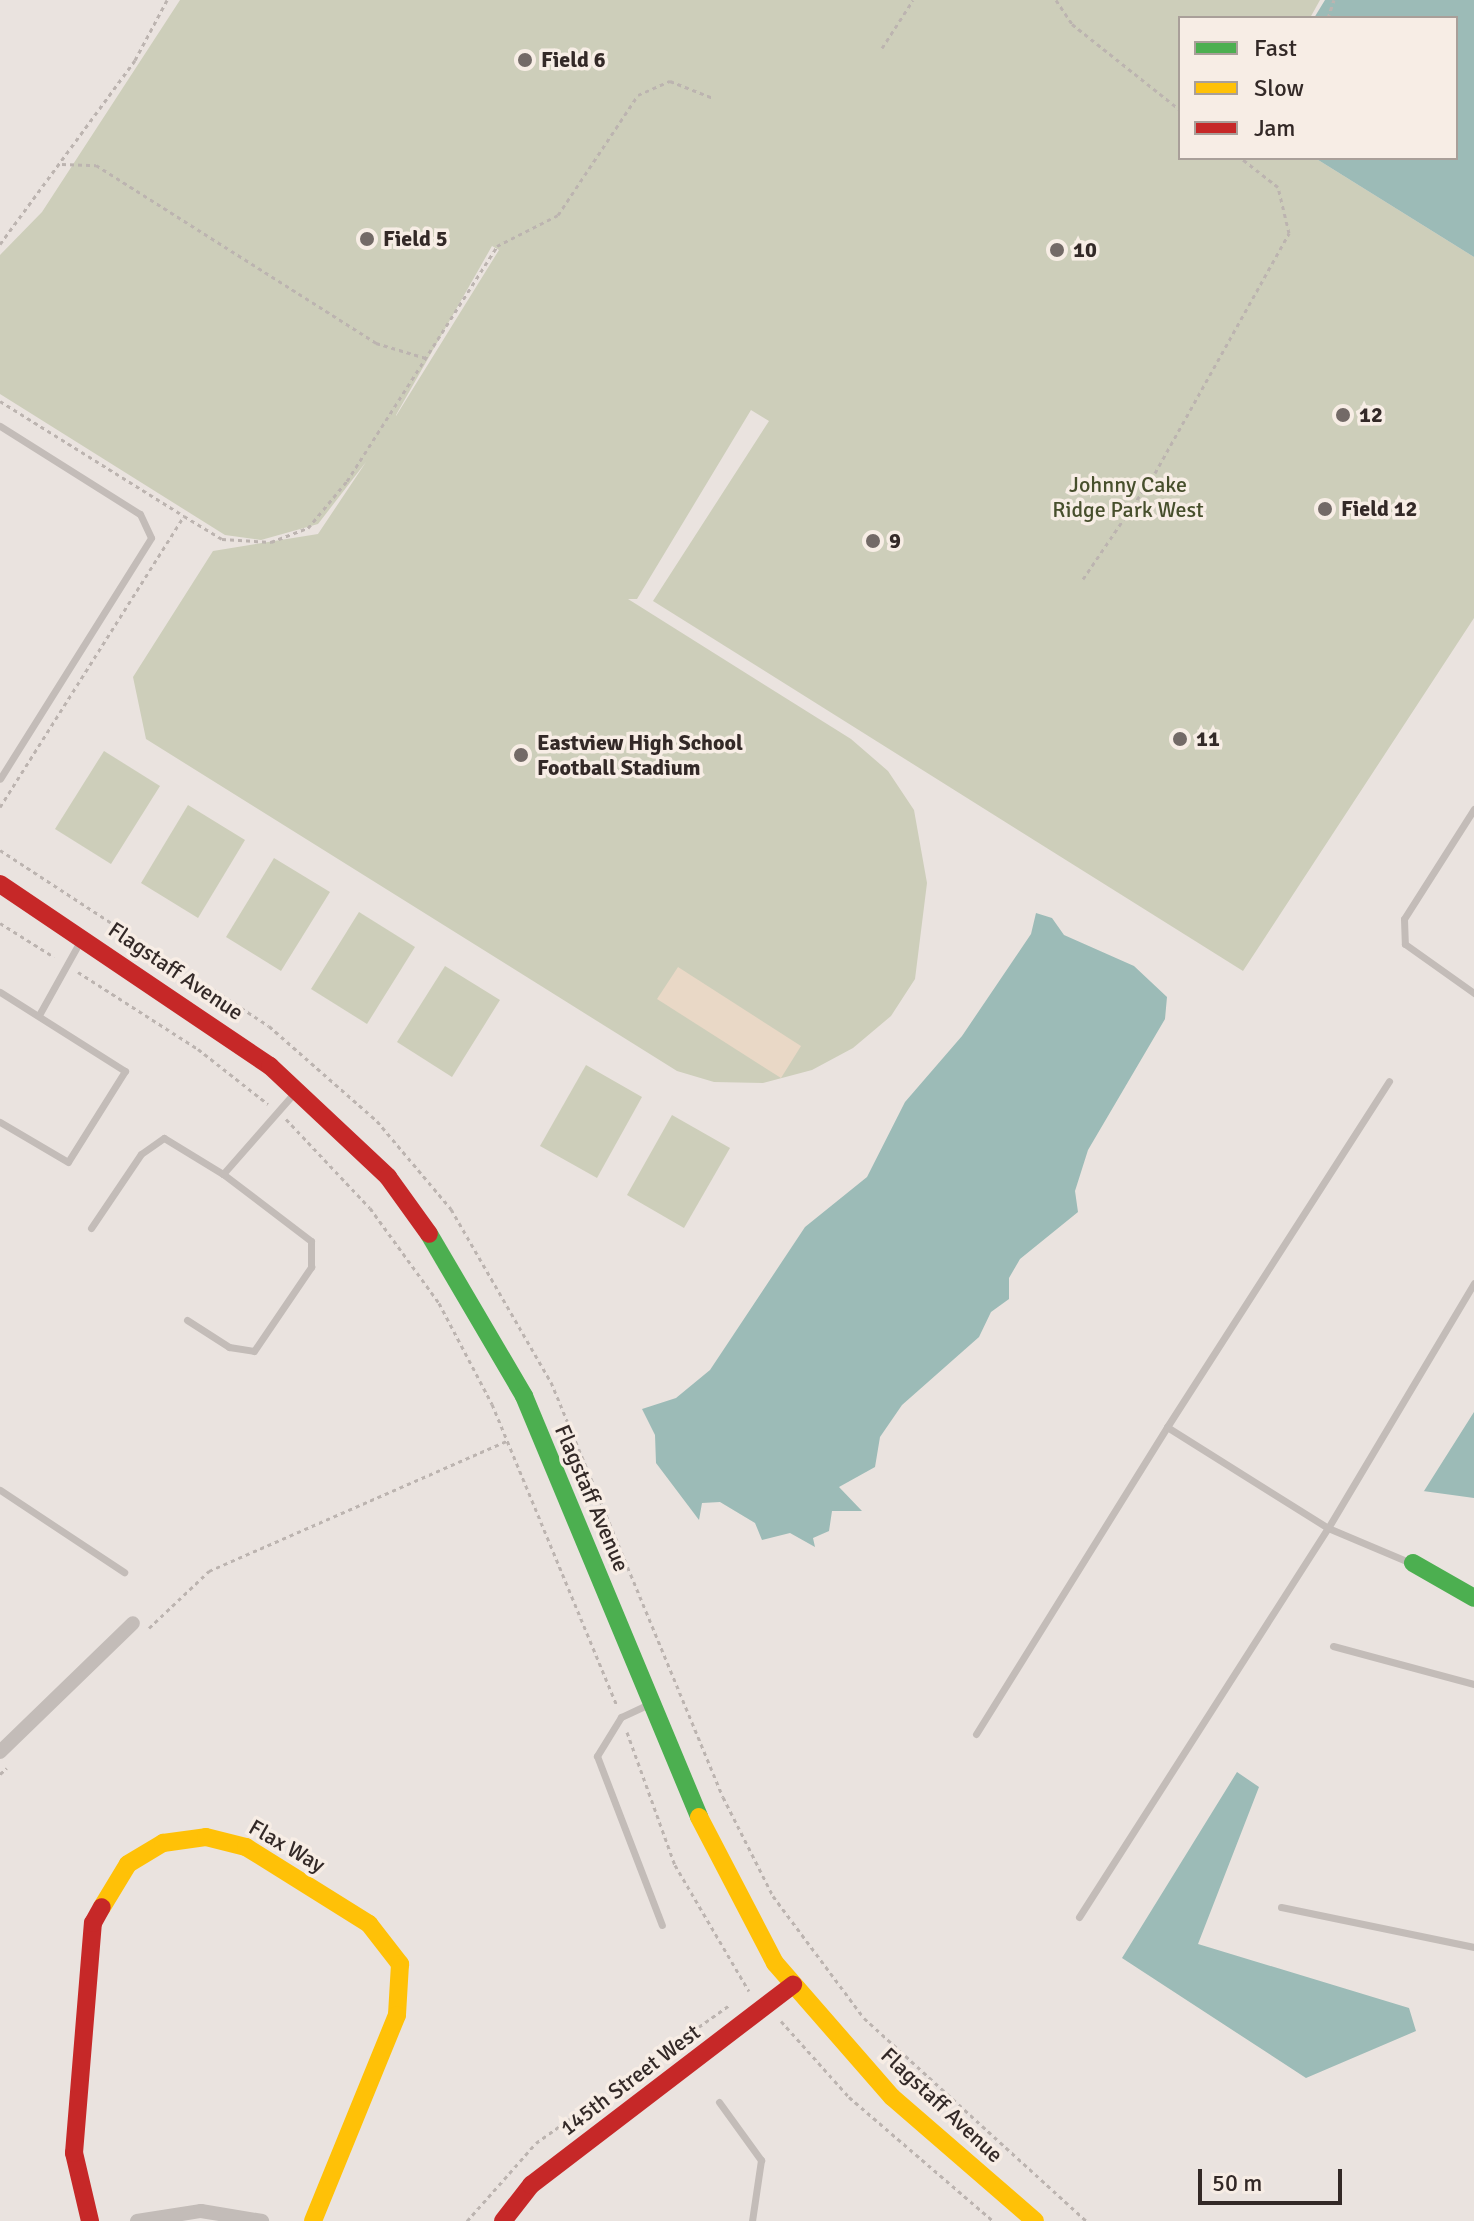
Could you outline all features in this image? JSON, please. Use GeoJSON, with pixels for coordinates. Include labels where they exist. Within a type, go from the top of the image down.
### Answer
{"type":"FeatureCollection","features":[{"type":"Feature","properties":{"kind":"street","name":"Flagstaff Avenue"},"geometry":{"type":"LineString","coordinates":[[0,884],[200,1013],[296,1090],[388,1177],[460,1276],[524,1396],[730,1886],[793,1985],[892,2097],[1035,2221]]}},
{"type":"Feature","properties":{"kind":"street"},"geometry":{"type":"LineString","coordinates":[[1413,1563],[1474,1598]]}},
{"type":"Feature","properties":{"kind":"street"},"geometry":{"type":"LineString","coordinates":[[0,1752],[133,1623]]}},
{"type":"Feature","properties":{"kind":"street","name":"Flax Way"},"geometry":{"type":"LineString","coordinates":[[90,2221],[73,2170],[93,1923],[128,1864],[163,1843],[206,1837],[246,1847],[369,1924],[400,1964],[404,1991],[397,2015],[313,2221]]}},
{"type":"Feature","properties":{"kind":"street","name":"145th Street West"},"geometry":{"type":"LineString","coordinates":[[503,2221],[531,2185],[793,1985]]}},
{"type":"Feature","properties":{"kind":"street"},"geometry":{"type":"LineString","coordinates":[[140,2221],[201,2211],[262,2221]]}},
{"type":"Feature","properties":{"kind":"lane"},"geometry":{"type":"LineString","coordinates":[[0,426],[140,514],[151,538],[0,779]]}},
{"type":"Feature","properties":{"kind":"lane"},"geometry":{"type":"LineString","coordinates":[[1474,809],[1404,919],[1405,944],[1474,993]]}},
{"type":"Feature","properties":{"kind":"lane"},"geometry":{"type":"LineString","coordinates":[[39,1015],[82,937]]}},
{"type":"Feature","properties":{"kind":"lane"},"geometry":{"type":"LineString","coordinates":[[0,992],[125,1071],[68,1162],[0,1122]]}},
{"type":"Feature","properties":{"kind":"lane"},"geometry":{"type":"LineString","coordinates":[[976,1734],[1167,1427],[1389,1081]]}},
{"type":"Feature","properties":{"kind":"lane"},"geometry":{"type":"LineString","coordinates":[[223,1174],[296,1090]]}},
{"type":"Feature","properties":{"kind":"lane"},"geometry":{"type":"LineString","coordinates":[[91,1228],[141,1154],[164,1138],[223,1174],[311,1241],[316,1253],[254,1351],[229,1347],[187,1320]]}},
{"type":"Feature","properties":{"kind":"lane"},"geometry":{"type":"LineString","coordinates":[[1079,1917],[1328,1528],[1474,1283]]}},
{"type":"Feature","properties":{"kind":"lane"},"geometry":{"type":"LineString","coordinates":[[1167,1427],[1328,1528],[1413,1563]]}},
{"type":"Feature","properties":{"kind":"lane"},"geometry":{"type":"LineString","coordinates":[[0,1490],[124,1572]]}},
{"type":"Feature","properties":{"kind":"lane"},"geometry":{"type":"LineString","coordinates":[[1333,1646],[1474,1684]]}},
{"type":"Feature","properties":{"kind":"lane"},"geometry":{"type":"LineString","coordinates":[[651,1703],[621,1717],[597,1756],[662,1925]]}},
{"type":"Feature","properties":{"kind":"lane"},"geometry":{"type":"LineString","coordinates":[[1281,1907],[1474,1947]]}},
{"type":"Feature","properties":{"kind":"lane"},"geometry":{"type":"LineString","coordinates":[[719,2102],[761,2160],[752,2221]]}},
{"type":"Feature","properties":{"kind":"path"},"geometry":{"type":"LineString","coordinates":[[0,244],[62,164],[135,60],[167,0]]}},
{"type":"Feature","properties":{"kind":"path"},"geometry":{"type":"LineString","coordinates":[[882,48],[913,0]]}},
{"type":"Feature","properties":{"kind":"path"},"geometry":{"type":"LineString","coordinates":[[1056,0],[1072,24],[1178,108]]}},
{"type":"Feature","properties":{"kind":"path"},"geometry":{"type":"LineString","coordinates":[[0,401],[222,539],[271,542],[308,528],[426,358],[497,246],[558,215],[638,95],[670,81],[713,98]]}},
{"type":"Feature","properties":{"kind":"path"},"geometry":{"type":"LineString","coordinates":[[1083,579],[1155,473],[1289,233],[1278,187],[1244,160]]}},
{"type":"Feature","properties":{"kind":"path"},"geometry":{"type":"LineString","coordinates":[[62,164],[96,165],[376,343],[426,358]]}},
{"type":"Feature","properties":{"kind":"path"},"geometry":{"type":"LineString","coordinates":[[0,236],[7,236]]}},
{"type":"Feature","properties":{"kind":"path"},"geometry":{"type":"LineString","coordinates":[[0,807],[184,516]]}},
{"type":"Feature","properties":{"kind":"path"},"geometry":{"type":"LineString","coordinates":[[0,923],[198,1049],[277,1112],[370,1208],[439,1303],[507,1441],[621,1717],[675,1865],[749,1991],[849,2097],[993,2221]]}},
{"type":"Feature","properties":{"kind":"path"},"geometry":{"type":"LineString","coordinates":[[149,1628],[223,1564],[507,1441]]}},
{"type":"Feature","properties":{"kind":"path"},"geometry":{"type":"LineString","coordinates":[[467,2221],[536,2143],[749,1991]]}},
{"type":"Feature","properties":{"kind":"green space","name":"Johnny Cake Ridge Park West"},"geometry":{"type":"Polygon","coordinates":[[[180,0],[1320,0],[1311,16],[1178,16],[1178,160],[1318,160],[1474,257],[1474,618],[1243,971],[653,601],[769,421],[751,410],[637,599],[628,599],[851,739],[888,771],[914,810],[927,883],[915,979],[891,1016],[853,1048],[812,1070],[763,1083],[714,1082],[677,1071],[146,739],[133,677],[213,551],[318,534],[366,462],[318,524],[261,540],[225,535],[0,394],[0,255],[42,212],[180,0]],[[492,246],[396,416],[499,250],[492,246]]]}},
{"type":"Feature","properties":{"kind":"green space"},"geometry":{"type":"Polygon","coordinates":[[[104,751],[160,786],[111,864],[55,829],[104,751]]]}},
{"type":"Feature","properties":{"kind":"green space"},"geometry":{"type":"Polygon","coordinates":[[[188,805],[245,840],[198,918],[141,883],[188,805]]]}},
{"type":"Feature","properties":{"kind":"green space"},"geometry":{"type":"Polygon","coordinates":[[[274,858],[330,892],[281,971],[226,937],[274,858]]]}},
{"type":"Feature","properties":{"kind":"green space"},"geometry":{"type":"Polygon","coordinates":[[[359,912],[415,947],[367,1024],[311,989],[359,912]]]}},
{"type":"Feature","properties":{"kind":"green space"},"geometry":{"type":"Polygon","coordinates":[[[445,966],[500,1000],[452,1077],[397,1042],[445,966]]]}},
{"type":"Feature","properties":{"kind":"green space"},"geometry":{"type":"Polygon","coordinates":[[[586,1065],[642,1097],[597,1178],[540,1146],[586,1065]]]}},
{"type":"Feature","properties":{"kind":"green space"},"geometry":{"type":"Polygon","coordinates":[[[672,1115],[730,1148],[684,1228],[627,1195],[672,1115]]]}},
{"type":"Feature","properties":{"kind":"sand"},"geometry":{"type":"Polygon","coordinates":[[[678,967],[801,1046],[781,1078],[657,999],[678,967]]]}},
{"type":"Feature","properties":{"kind":"water"},"geometry":{"type":"Polygon","coordinates":[[[1325,0],[1474,0],[1474,257],[1318,160],[1458,160],[1458,16],[1315,16],[1325,0]]]}},
{"type":"Feature","properties":{"kind":"water"},"geometry":{"type":"Polygon","coordinates":[[[1036,913],[1052,918],[1064,935],[1134,966],[1167,997],[1165,1019],[1088,1150],[1075,1191],[1078,1212],[1020,1259],[1009,1278],[1009,1299],[991,1312],[979,1337],[902,1405],[880,1437],[875,1467],[839,1487],[862,1511],[832,1511],[829,1531],[813,1538],[815,1547],[790,1533],[762,1540],[755,1523],[720,1502],[702,1503],[699,1520],[656,1463],[655,1435],[642,1409],[676,1398],[710,1370],[805,1227],[867,1177],[905,1102],[962,1036],[1031,934],[1036,913]]]}},
{"type":"Feature","properties":{"kind":"water"},"geometry":{"type":"Polygon","coordinates":[[[1474,1412],[1474,1498],[1423,1491],[1424,1491],[1474,1412]]]}},
{"type":"Feature","properties":{"kind":"water"},"geometry":{"type":"Polygon","coordinates":[[[1237,1772],[1259,1787],[1198,1944],[1409,2008],[1416,2031],[1306,2078],[1122,1958],[1237,1772]]]}},
{"type":"Feature","properties":{"kind":"traffic: fast"},"geometry":{"type":"LineString","coordinates":[[429,1234],[524,1396],[699,1817]]}},
{"type":"Feature","properties":{"kind":"traffic: fast"},"geometry":{"type":"LineString","coordinates":[[1413,1563],[1474,1598]]}},
{"type":"Feature","properties":{"kind":"traffic: slow"},"geometry":{"type":"LineString","coordinates":[[699,1817],[775,1963],[892,2097],[1035,2221]]}},
{"type":"Feature","properties":{"kind":"traffic: slow"},"geometry":{"type":"LineString","coordinates":[[102,1907],[128,1864],[163,1843],[206,1837],[246,1847],[369,1924],[400,1964],[397,2015],[313,2221]]}},
{"type":"Feature","properties":{"kind":"traffic: jam"},"geometry":{"type":"LineString","coordinates":[[0,884],[270,1066],[388,1177],[429,1234]]}},
{"type":"Feature","properties":{"kind":"traffic: jam"},"geometry":{"type":"LineString","coordinates":[[90,2221],[74,2153],[93,1923],[102,1907]]}},
{"type":"Feature","properties":{"kind":"traffic: jam"},"geometry":{"type":"LineString","coordinates":[[503,2221],[531,2185],[793,1985]]}},
{"type":"Feature","properties":{"kind":"place","name":"Field 6"},"geometry":{"type":"Point","coordinates":[525,60]}},
{"type":"Feature","properties":{"kind":"place","name":"Field 5"},"geometry":{"type":"Point","coordinates":[367,239]}},
{"type":"Feature","properties":{"kind":"place","name":"10"},"geometry":{"type":"Point","coordinates":[1057,250]}},
{"type":"Feature","properties":{"kind":"place","name":"12"},"geometry":{"type":"Point","coordinates":[1343,415]}},
{"type":"Feature","properties":{"kind":"place","name":"Field 12"},"geometry":{"type":"Point","coordinates":[1325,509]}},
{"type":"Feature","properties":{"kind":"place","name":"9"},"geometry":{"type":"Point","coordinates":[873,541]}},
{"type":"Feature","properties":{"kind":"place","name":"11"},"geometry":{"type":"Point","coordinates":[1180,739]}},
{"type":"Feature","properties":{"kind":"place","name":"Eastview High School Football Stadium"},"geometry":{"type":"Point","coordinates":[521,755]}}]}
